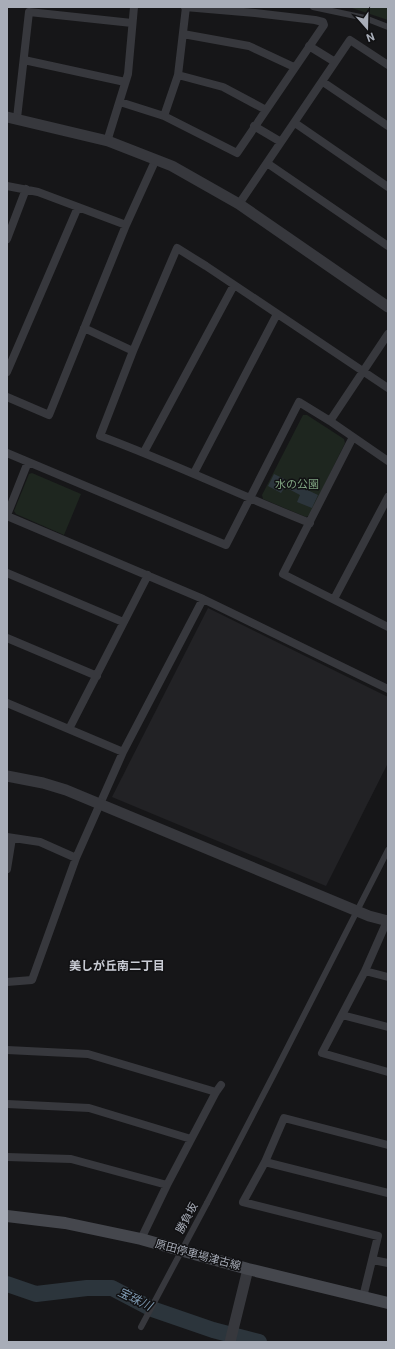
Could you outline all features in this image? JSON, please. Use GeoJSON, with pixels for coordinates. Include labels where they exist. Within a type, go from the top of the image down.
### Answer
{"type":"FeatureCollection","features":[{"type":"Feature","properties":{"kind":"main road","name":"原田停車場津古線"},"geometry":{"type":"LineString","coordinates":[[7,1216],[65,1223],[141,1239],[248,1269],[388,1303]]}},
{"type":"Feature","properties":{"kind":"street"},"geometry":{"type":"LineString","coordinates":[[108,141],[128,74],[134,7]]}},
{"type":"Feature","properties":{"kind":"street"},"geometry":{"type":"LineString","coordinates":[[120,102],[164,116],[237,153],[294,67],[324,25],[324,22],[255,12],[185,7],[184,34],[178,75],[164,116]]}},
{"type":"Feature","properties":{"kind":"street"},"geometry":{"type":"LineString","coordinates":[[313,7],[365,18],[388,27]]}},
{"type":"Feature","properties":{"kind":"street"},"geometry":{"type":"LineString","coordinates":[[132,23],[28,12],[24,60],[12,117],[108,141],[172,166],[239,204],[388,307]]}},
{"type":"Feature","properties":{"kind":"street"},"geometry":{"type":"LineString","coordinates":[[184,34],[248,46],[294,67]]}},
{"type":"Feature","properties":{"kind":"street"},"geometry":{"type":"LineString","coordinates":[[239,204],[350,40],[388,65]]}},
{"type":"Feature","properties":{"kind":"street"},"geometry":{"type":"LineString","coordinates":[[309,46],[335,62]]}},
{"type":"Feature","properties":{"kind":"street"},"geometry":{"type":"LineString","coordinates":[[24,60],[125,82]]}},
{"type":"Feature","properties":{"kind":"street"},"geometry":{"type":"LineString","coordinates":[[178,75],[223,87],[266,110]]}},
{"type":"Feature","properties":{"kind":"street"},"geometry":{"type":"LineString","coordinates":[[323,82],[388,126]]}},
{"type":"Feature","properties":{"kind":"street"},"geometry":{"type":"LineString","coordinates":[[295,123],[388,187]]}},
{"type":"Feature","properties":{"kind":"street"},"geometry":{"type":"LineString","coordinates":[[254,126],[280,142]]}},
{"type":"Feature","properties":{"kind":"street"},"geometry":{"type":"LineString","coordinates":[[7,397],[49,415],[126,225],[156,159]]}},
{"type":"Feature","properties":{"kind":"street"},"geometry":{"type":"LineString","coordinates":[[267,163],[388,246]]}},
{"type":"Feature","properties":{"kind":"street"},"geometry":{"type":"LineString","coordinates":[[7,186],[26,189],[126,225]]}},
{"type":"Feature","properties":{"kind":"street"},"geometry":{"type":"LineString","coordinates":[[7,239],[26,189]]}},
{"type":"Feature","properties":{"kind":"street"},"geometry":{"type":"LineString","coordinates":[[7,372],[78,207]]}},
{"type":"Feature","properties":{"kind":"street"},"geometry":{"type":"LineString","coordinates":[[310,523],[249,499],[194,473],[144,452],[100,436],[132,350],[177,248],[388,388]]}},
{"type":"Feature","properties":{"kind":"street"},"geometry":{"type":"LineString","coordinates":[[144,452],[234,285]]}},
{"type":"Feature","properties":{"kind":"street"},"geometry":{"type":"LineString","coordinates":[[194,473],[277,314]]}},
{"type":"Feature","properties":{"kind":"street"},"geometry":{"type":"LineString","coordinates":[[84,328],[132,350]]}},
{"type":"Feature","properties":{"kind":"street"},"geometry":{"type":"LineString","coordinates":[[330,421],[388,334]]}},
{"type":"Feature","properties":{"kind":"street"},"geometry":{"type":"LineString","coordinates":[[7,453],[226,545],[299,402],[330,421],[388,461]]}},
{"type":"Feature","properties":{"kind":"street"},"geometry":{"type":"LineString","coordinates":[[353,437],[283,574],[388,625]]}},
{"type":"Feature","properties":{"kind":"street"},"geometry":{"type":"LineString","coordinates":[[28,462],[7,516],[203,599],[388,689]]}},
{"type":"Feature","properties":{"kind":"street"},"geometry":{"type":"LineString","coordinates":[[334,599],[388,497]]}},
{"type":"Feature","properties":{"kind":"street"},"geometry":{"type":"LineString","coordinates":[[7,573],[123,622]]}},
{"type":"Feature","properties":{"kind":"street"},"geometry":{"type":"LineString","coordinates":[[69,729],[148,575]]}},
{"type":"Feature","properties":{"kind":"street"},"geometry":{"type":"LineString","coordinates":[[7,982],[32,980],[76,858],[100,803],[123,752],[203,599]]}},
{"type":"Feature","properties":{"kind":"street"},"geometry":{"type":"LineString","coordinates":[[7,638],[97,676]]}},
{"type":"Feature","properties":{"kind":"street"},"geometry":{"type":"LineString","coordinates":[[7,703],[123,752]]}},
{"type":"Feature","properties":{"kind":"street"},"geometry":{"type":"LineString","coordinates":[[7,776],[43,783],[100,803],[357,911],[388,921],[365,971],[322,1053],[388,1072]]}},
{"type":"Feature","properties":{"kind":"street"},"geometry":{"type":"LineString","coordinates":[[7,869],[10,837],[40,842],[76,858]]}},
{"type":"Feature","properties":{"kind":"street","name":"勝負坂"},"geometry":{"type":"LineString","coordinates":[[141,1327],[388,850]]}},
{"type":"Feature","properties":{"kind":"street"},"geometry":{"type":"LineString","coordinates":[[365,971],[388,977]]}},
{"type":"Feature","properties":{"kind":"street"},"geometry":{"type":"LineString","coordinates":[[342,1015],[388,1027]]}},
{"type":"Feature","properties":{"kind":"street"},"geometry":{"type":"LineString","coordinates":[[7,1050],[88,1054],[218,1088],[166,1185],[141,1239]]}},
{"type":"Feature","properties":{"kind":"street"},"geometry":{"type":"LineString","coordinates":[[7,1104],[89,1108],[191,1139]]}},
{"type":"Feature","properties":{"kind":"street"},"geometry":{"type":"LineString","coordinates":[[363,1297],[378,1236],[243,1202],[265,1162],[284,1118],[388,1144]]}},
{"type":"Feature","properties":{"kind":"street"},"geometry":{"type":"LineString","coordinates":[[7,1157],[71,1159],[166,1185]]}},
{"type":"Feature","properties":{"kind":"street"},"geometry":{"type":"LineString","coordinates":[[265,1162],[388,1193]]}},
{"type":"Feature","properties":{"kind":"street"},"geometry":{"type":"LineString","coordinates":[[373,1260],[388,1263]]}},
{"type":"Feature","properties":{"kind":"street"},"geometry":{"type":"LineString","coordinates":[[230,1342],[248,1269]]}},
{"type":"Feature","properties":{"kind":"shaded area"},"geometry":{"type":"Polygon","coordinates":[[[274,474],[318,495],[312,508],[297,502],[300,495],[285,487],[281,493],[268,486],[274,474]]]}},
{"type":"Feature","properties":{"kind":"shaded area"},"geometry":{"type":"Polygon","coordinates":[[[208,608],[388,697],[388,763],[326,886],[112,797],[208,608]]]}},
{"type":"Feature","properties":{"kind":"green space"},"geometry":{"type":"Polygon","coordinates":[[[349,7],[388,7],[388,20],[349,7]]]}},
{"type":"Feature","properties":{"kind":"green space","name":"水の公園"},"geometry":{"type":"Polygon","coordinates":[[[303,415],[307,415],[344,439],[345,443],[310,515],[306,517],[263,499],[262,495],[303,415]]]}},
{"type":"Feature","properties":{"kind":"green space"},"geometry":{"type":"Polygon","coordinates":[[[32,473],[81,494],[64,535],[16,514],[14,511],[29,474],[32,473]]]}},
{"type":"Feature","properties":{"kind":"waterway","name":"宝珠川"},"geometry":{"type":"LineString","coordinates":[[7,1284],[36,1294],[87,1288],[112,1288],[152,1309],[213,1330],[259,1342]]}},
{"type":"Feature","properties":{"kind":"district","name":"美しが丘南二丁目"},"geometry":{"type":"Point","coordinates":[117,966]}}]}
